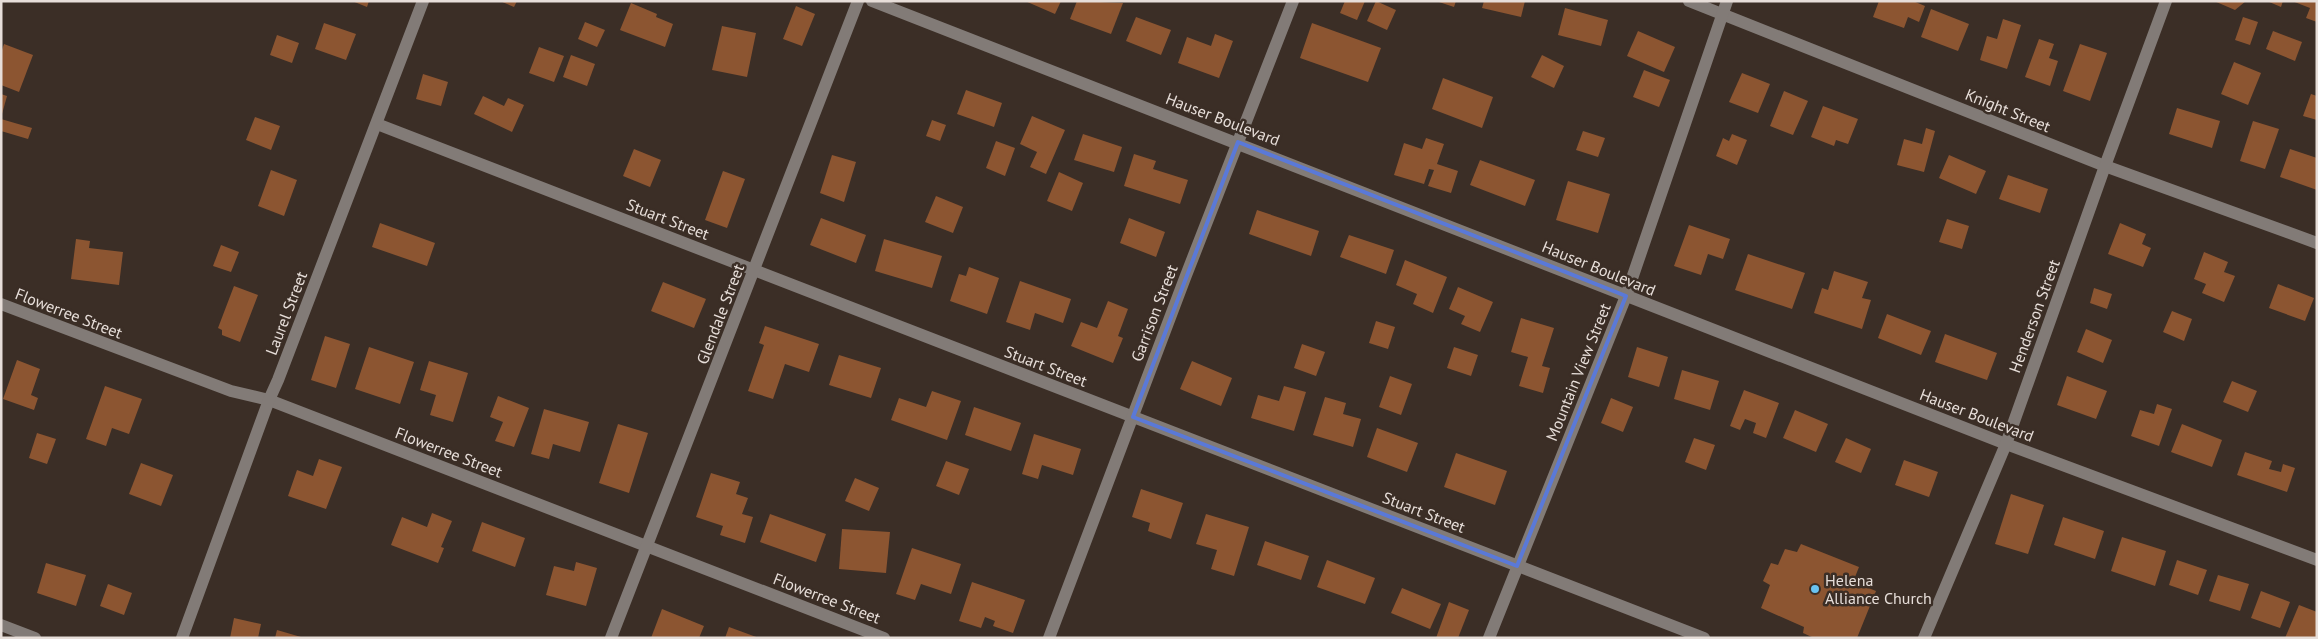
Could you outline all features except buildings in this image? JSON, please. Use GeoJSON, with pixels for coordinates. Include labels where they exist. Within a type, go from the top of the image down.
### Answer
{"type":"FeatureCollection","features":[{"type":"Feature","properties":{"kind":"street","name":"Laurel Street"},"geometry":{"type":"LineString","coordinates":[[182,638],[268,400],[377,124],[423,1]]}},
{"type":"Feature","properties":{"kind":"street","name":"Glendale Street"},"geometry":{"type":"LineString","coordinates":[[611,638],[858,1]]}},
{"type":"Feature","properties":{"kind":"street","name":"Hauser Boulevard"},"geometry":{"type":"LineString","coordinates":[[872,1],[1238,142],[2006,444],[2317,560]]}},
{"type":"Feature","properties":{"kind":"street","name":"Garrison Street"},"geometry":{"type":"LineString","coordinates":[[1049,638],[1293,1]]}},
{"type":"Feature","properties":{"kind":"street","name":"Knight Street"},"geometry":{"type":"LineString","coordinates":[[1689,1],[2105,166],[2317,243]]}},
{"type":"Feature","properties":{"kind":"street","name":"Mountain View Street"},"geometry":{"type":"LineString","coordinates":[[1489,638],[1626,296],[1727,1]]}},
{"type":"Feature","properties":{"kind":"street","name":"Henderson Street"},"geometry":{"type":"LineString","coordinates":[[1924,638],[2006,444],[2166,1]]}},
{"type":"Feature","properties":{"kind":"street","name":"Stuart Street"},"geometry":{"type":"LineString","coordinates":[[377,124],[1704,638]]}},
{"type":"Feature","properties":{"kind":"street","name":"Flowerree Street"},"geometry":{"type":"LineString","coordinates":[[1,304],[232,391],[268,400],[884,638]]}},
{"type":"Feature","properties":{"kind":"street"},"geometry":{"type":"LineString","coordinates":[[1,625],[35,638]]}},
{"type":"Feature","properties":{"kind":"highlighted area"},"geometry":{"type":"Polygon","coordinates":[[[1238,142],[1626,296],[1517,566],[1133,417],[1238,142]]]}},
{"type":"Feature","properties":{"kind":"place","name":"Helena Alliance Church"},"geometry":{"type":"Point","coordinates":[1815,589]}}]}
